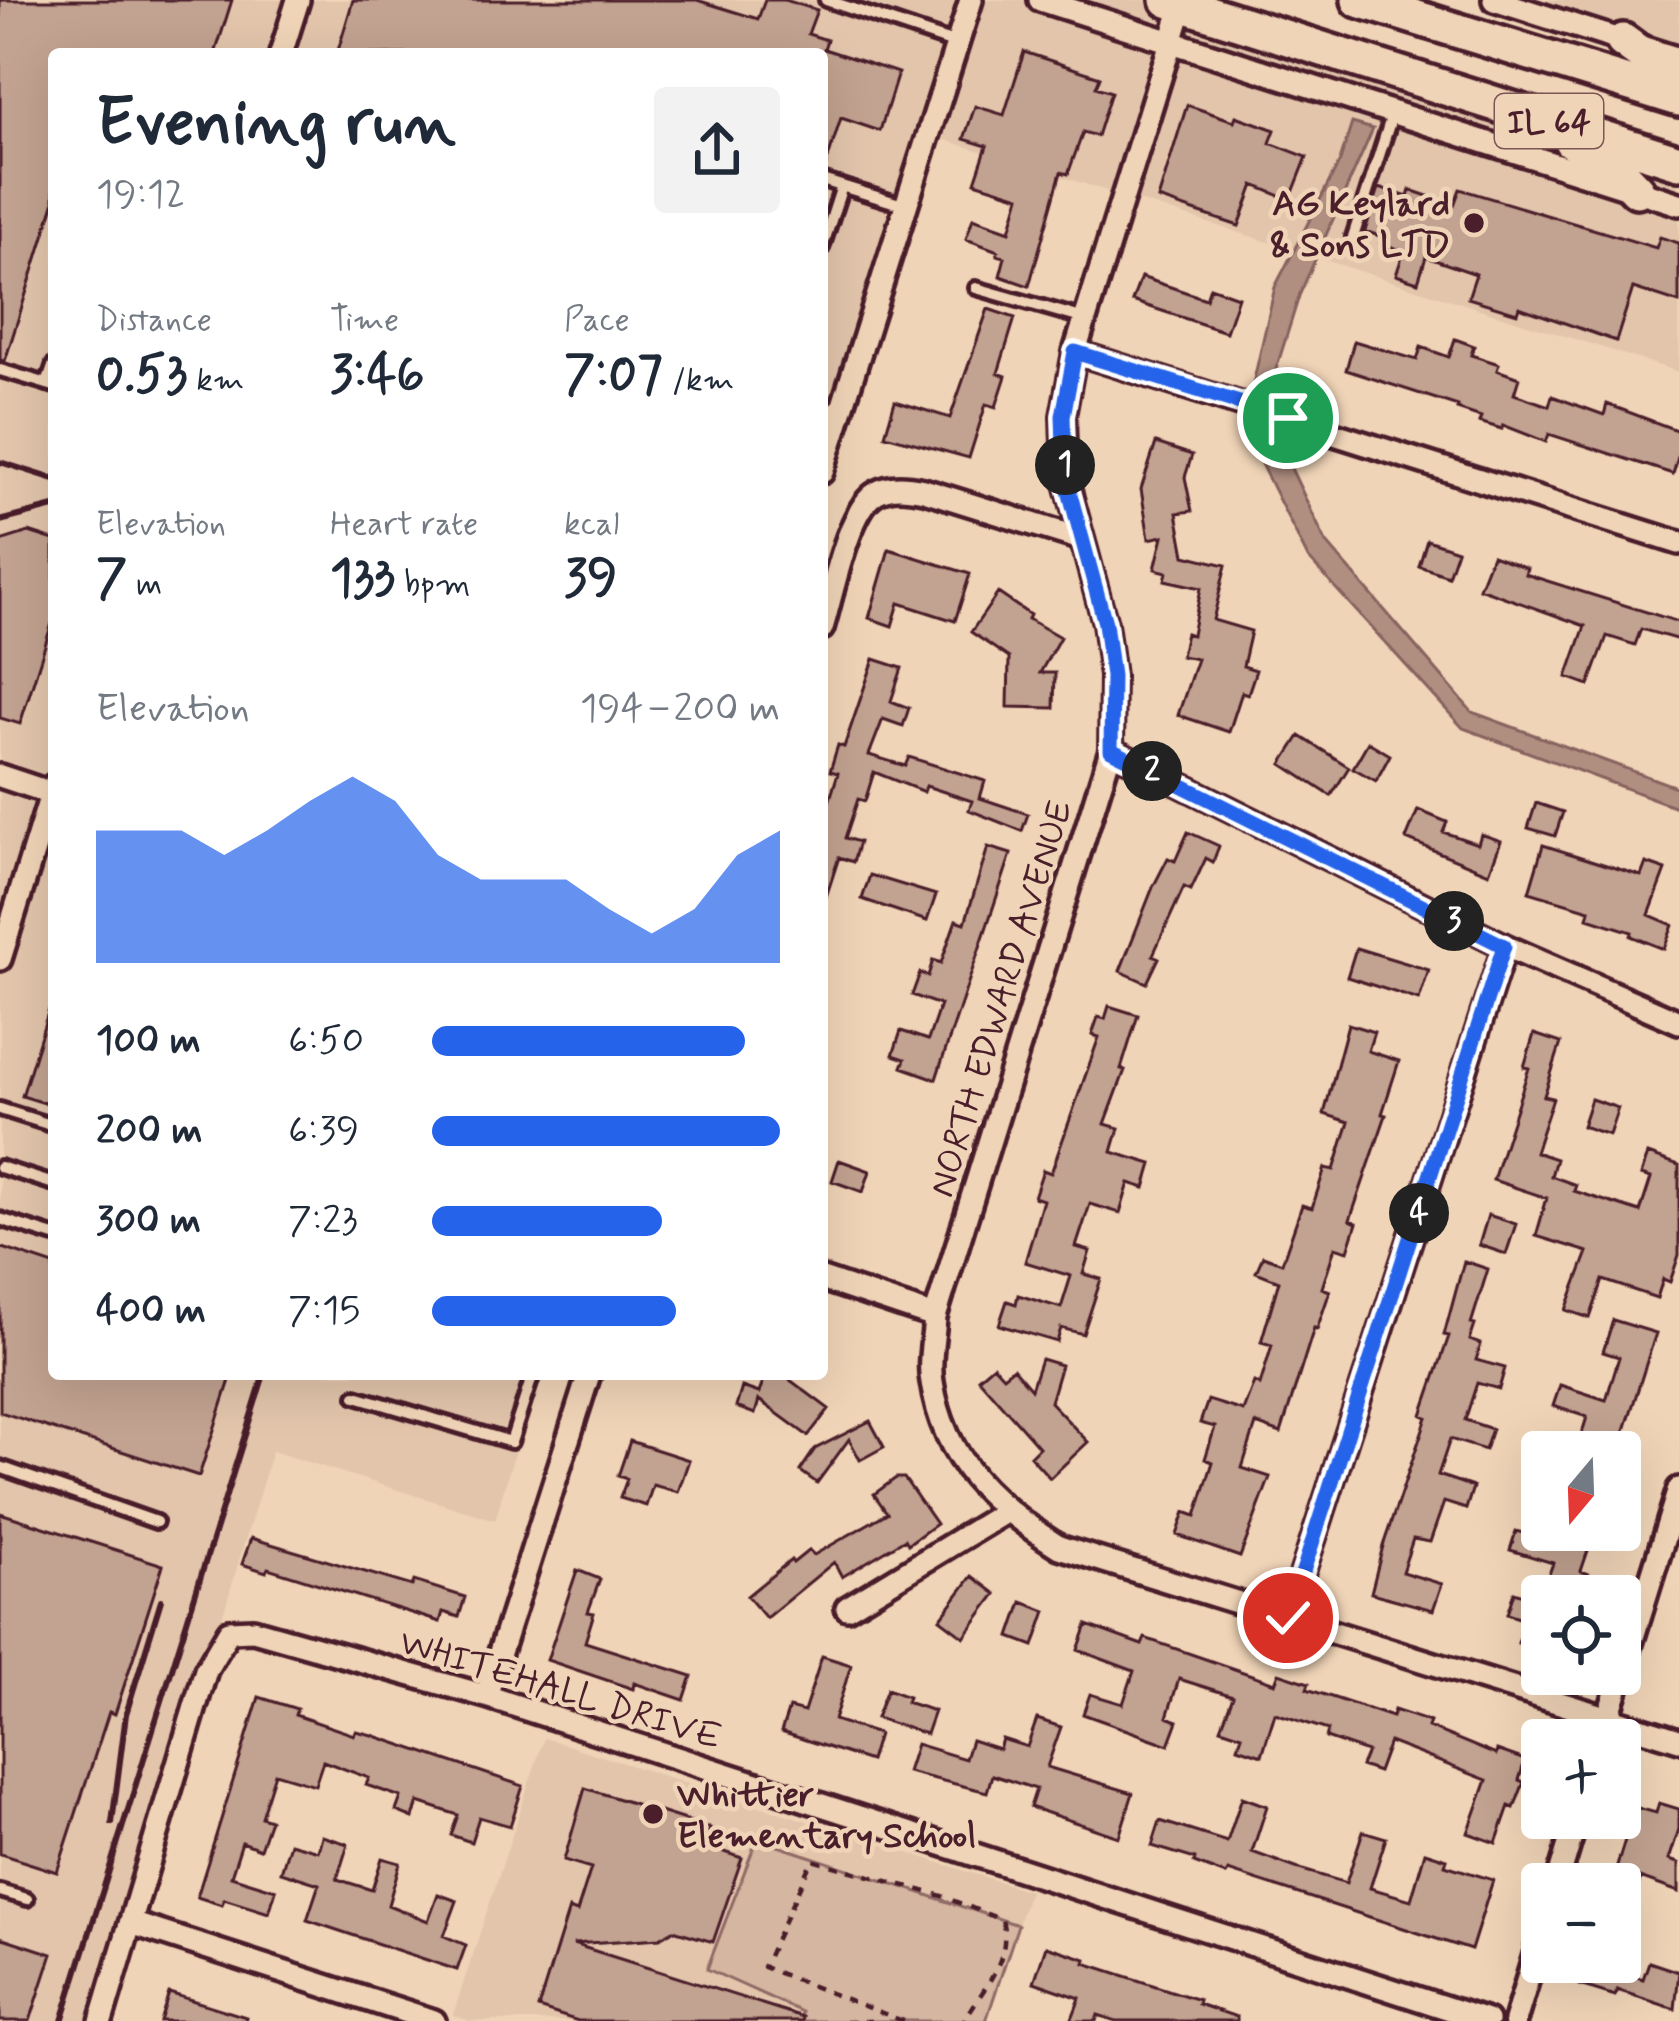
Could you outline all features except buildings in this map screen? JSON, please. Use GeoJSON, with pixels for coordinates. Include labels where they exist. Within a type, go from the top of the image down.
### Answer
{"type":"FeatureCollection","features":[{"type":"Feature","properties":{"kind":"main road","name":"IL 64"},"geometry":{"type":"LineString","coordinates":[[1359,0],[1679,99]]}},
{"type":"Feature","properties":{"kind":"main road","name":"IL 64"},"geometry":{"type":"LineString","coordinates":[[1178,2],[1679,162]]}},
{"type":"Feature","properties":{"kind":"main road"},"geometry":{"type":"LineString","coordinates":[[1624,41],[1679,82]]}},
{"type":"Feature","properties":{"kind":"main road"},"geometry":{"type":"LineString","coordinates":[[1529,115],[1618,170],[1637,190]]}},
{"type":"Feature","properties":{"kind":"street"},"geometry":{"type":"LineString","coordinates":[[283,48],[298,0]]}},
{"type":"Feature","properties":{"kind":"street"},"geometry":{"type":"LineString","coordinates":[[832,408],[906,206],[971,0]]}},
{"type":"Feature","properties":{"kind":"street"},"geometry":{"type":"LineString","coordinates":[[1040,0],[1679,204]]}},
{"type":"Feature","properties":{"kind":"street"},"geometry":{"type":"LineString","coordinates":[[1494,0],[1679,59]]}},
{"type":"Feature","properties":{"kind":"street","name":"NORTH EDWARD AVENUE"},"geometry":{"type":"LineString","coordinates":[[1178,2],[1172,42],[1075,352],[1063,416],[1065,476],[1105,623],[1112,676],[1111,750],[935,1317],[931,1378],[943,1429],[972,1477],[1005,1512],[1059,1547],[1288,1618],[1576,1719]]}},
{"type":"Feature","properties":{"kind":"street"},"geometry":{"type":"LineString","coordinates":[[1075,352],[1679,543]]}},
{"type":"Feature","properties":{"kind":"street"},"geometry":{"type":"LineString","coordinates":[[828,608],[854,524],[874,493],[898,486],[1081,539]]}},
{"type":"Feature","properties":{"kind":"street"},"geometry":{"type":"LineString","coordinates":[[1111,750],[1504,946],[1679,1022]]}},
{"type":"Feature","properties":{"kind":"street"},"geometry":{"type":"LineString","coordinates":[[0,776],[48,789]]}},
{"type":"Feature","properties":{"kind":"street"},"geometry":{"type":"LineString","coordinates":[[0,958],[48,806]]}},
{"type":"Feature","properties":{"kind":"street"},"geometry":{"type":"LineString","coordinates":[[1288,1618],[1504,946]]}},
{"type":"Feature","properties":{"kind":"street"},"geometry":{"type":"LineString","coordinates":[[828,1281],[935,1317]]}},
{"type":"Feature","properties":{"kind":"street"},"geometry":{"type":"LineString","coordinates":[[486,1696],[587,1380]]}},
{"type":"Feature","properties":{"kind":"street"},"geometry":{"type":"LineString","coordinates":[[1607,1719],[1679,1489]]}},
{"type":"Feature","properties":{"kind":"street"},"geometry":{"type":"LineString","coordinates":[[847,1608],[1005,1512]]}},
{"type":"Feature","properties":{"kind":"street","name":"WHITEHALL DRIVE"},"geometry":{"type":"LineString","coordinates":[[131,1923],[206,1670],[229,1631],[272,1634],[486,1696],[1487,2021]]}},
{"type":"Feature","properties":{"kind":"street","name":"NORTH EDWARD AVENUE"},"geometry":{"type":"LineString","coordinates":[[1641,1734],[1679,1740]]}},
{"type":"Feature","properties":{"kind":"street"},"geometry":{"type":"LineString","coordinates":[[101,2021],[131,1923],[434,2021]]}},
{"type":"Feature","properties":{"kind":"street"},"geometry":{"type":"LineString","coordinates":[[1515,2021],[1527,1983]]}},
{"type":"Feature","properties":{"kind":"lane"},"geometry":{"type":"LineString","coordinates":[[826,0],[958,44]]}},
{"type":"Feature","properties":{"kind":"lane"},"geometry":{"type":"LineString","coordinates":[[1353,236],[1393,112]]}},
{"type":"Feature","properties":{"kind":"lane"},"geometry":{"type":"LineString","coordinates":[[828,182],[906,206]]}},
{"type":"Feature","properties":{"kind":"lane"},"geometry":{"type":"LineString","coordinates":[[828,229],[842,186]]}},
{"type":"Feature","properties":{"kind":"lane"},"geometry":{"type":"LineString","coordinates":[[976,288],[1085,319]]}},
{"type":"Feature","properties":{"kind":"lane"},"geometry":{"type":"LineString","coordinates":[[0,370],[48,384]]}},
{"type":"Feature","properties":{"kind":"lane"},"geometry":{"type":"LineString","coordinates":[[0,1109],[48,1124]]}},
{"type":"Feature","properties":{"kind":"lane"},"geometry":{"type":"LineString","coordinates":[[0,1183],[2,1168],[48,1182]]}},
{"type":"Feature","properties":{"kind":"lane"},"geometry":{"type":"LineString","coordinates":[[0,1219],[48,1234]]}},
{"type":"Feature","properties":{"kind":"lane"},"geometry":{"type":"LineString","coordinates":[[356,1396],[511,1442],[531,1380]]}},
{"type":"Feature","properties":{"kind":"lane"},"geometry":{"type":"LineString","coordinates":[[0,1467],[156,1522]]}},
{"type":"Feature","properties":{"kind":"lane"},"geometry":{"type":"LineString","coordinates":[[0,1891],[27,1899]]}},
{"type":"Feature","properties":{"kind":"path"},"geometry":{"type":"LineString","coordinates":[[903,2021],[763,1967],[812,1860],[942,1896],[1002,1920],[1004,1948],[988,1989],[964,2021]]}},
{"type":"Feature","properties":{"kind":"path"},"geometry":{"type":"LineString","coordinates":[[846,2021],[871,2021]]}},
{"type":"Feature","properties":{"kind":"shaded area"},"geometry":{"type":"Polygon","coordinates":[[[0,0],[1168,0],[1679,162],[1679,372],[930,135],[828,455],[828,48],[48,48],[48,1380],[535,1380],[495,1520],[272,1451],[101,2021],[0,2021],[0,0]]]}},
{"type":"Feature","properties":{"kind":"shaded area"},"geometry":{"type":"Polygon","coordinates":[[[1494,0],[1679,0],[1679,59],[1494,0]]]}},
{"type":"Feature","properties":{"kind":"shaded area"},"geometry":{"type":"Polygon","coordinates":[[[1352,123],[1373,129],[1299,296],[1273,379],[1280,445],[1326,542],[1472,712],[1679,788],[1679,808],[1463,728],[1308,558],[1243,428],[1275,287],[1340,161],[1352,123]]]}},
{"type":"Feature","properties":{"kind":"shaded area","name":"Whittier Elementary School"},"geometry":{"type":"Polygon","coordinates":[[[544,1738],[1029,1891],[986,2021],[470,2021],[453,2015],[544,1738]]]}},
{"type":"Feature","properties":{"kind":"shaded area"},"geometry":{"type":"Polygon","coordinates":[[[757,1839],[1018,1925],[986,2021],[800,2021],[802,2012],[707,1969],[757,1839]]]}},
{"type":"Feature","properties":{"kind":"railway"},"geometry":{"type":"LineString","coordinates":[[0,462],[48,477]]}},
{"type":"Feature","properties":{"kind":"railway"},"geometry":{"type":"LineString","coordinates":[[0,521],[48,509]]}},
{"type":"Feature","properties":{"kind":"railway"},"geometry":{"type":"LineString","coordinates":[[62,2021],[262,1380]]}},
{"type":"Feature","properties":{"kind":"railway"},"geometry":{"type":"LineString","coordinates":[[112,1823],[126,1714],[161,1600]]}},
{"type":"Feature","properties":{"kind":"place","name":"AG Keylard & Sons LTD"},"geometry":{"type":"Point","coordinates":[1474,223]}},
{"type":"Feature","properties":{"kind":"place","name":"Whittier Elementary School"},"geometry":{"type":"Point","coordinates":[653,1814]}},
{"type":"Feature","properties":{"kind":"route"},"geometry":{"type":"LineString","coordinates":[[1288,418],[1075,352],[1063,416],[1065,476],[1105,623],[1112,676],[1111,750],[1504,946],[1288,1618]]}}]}
